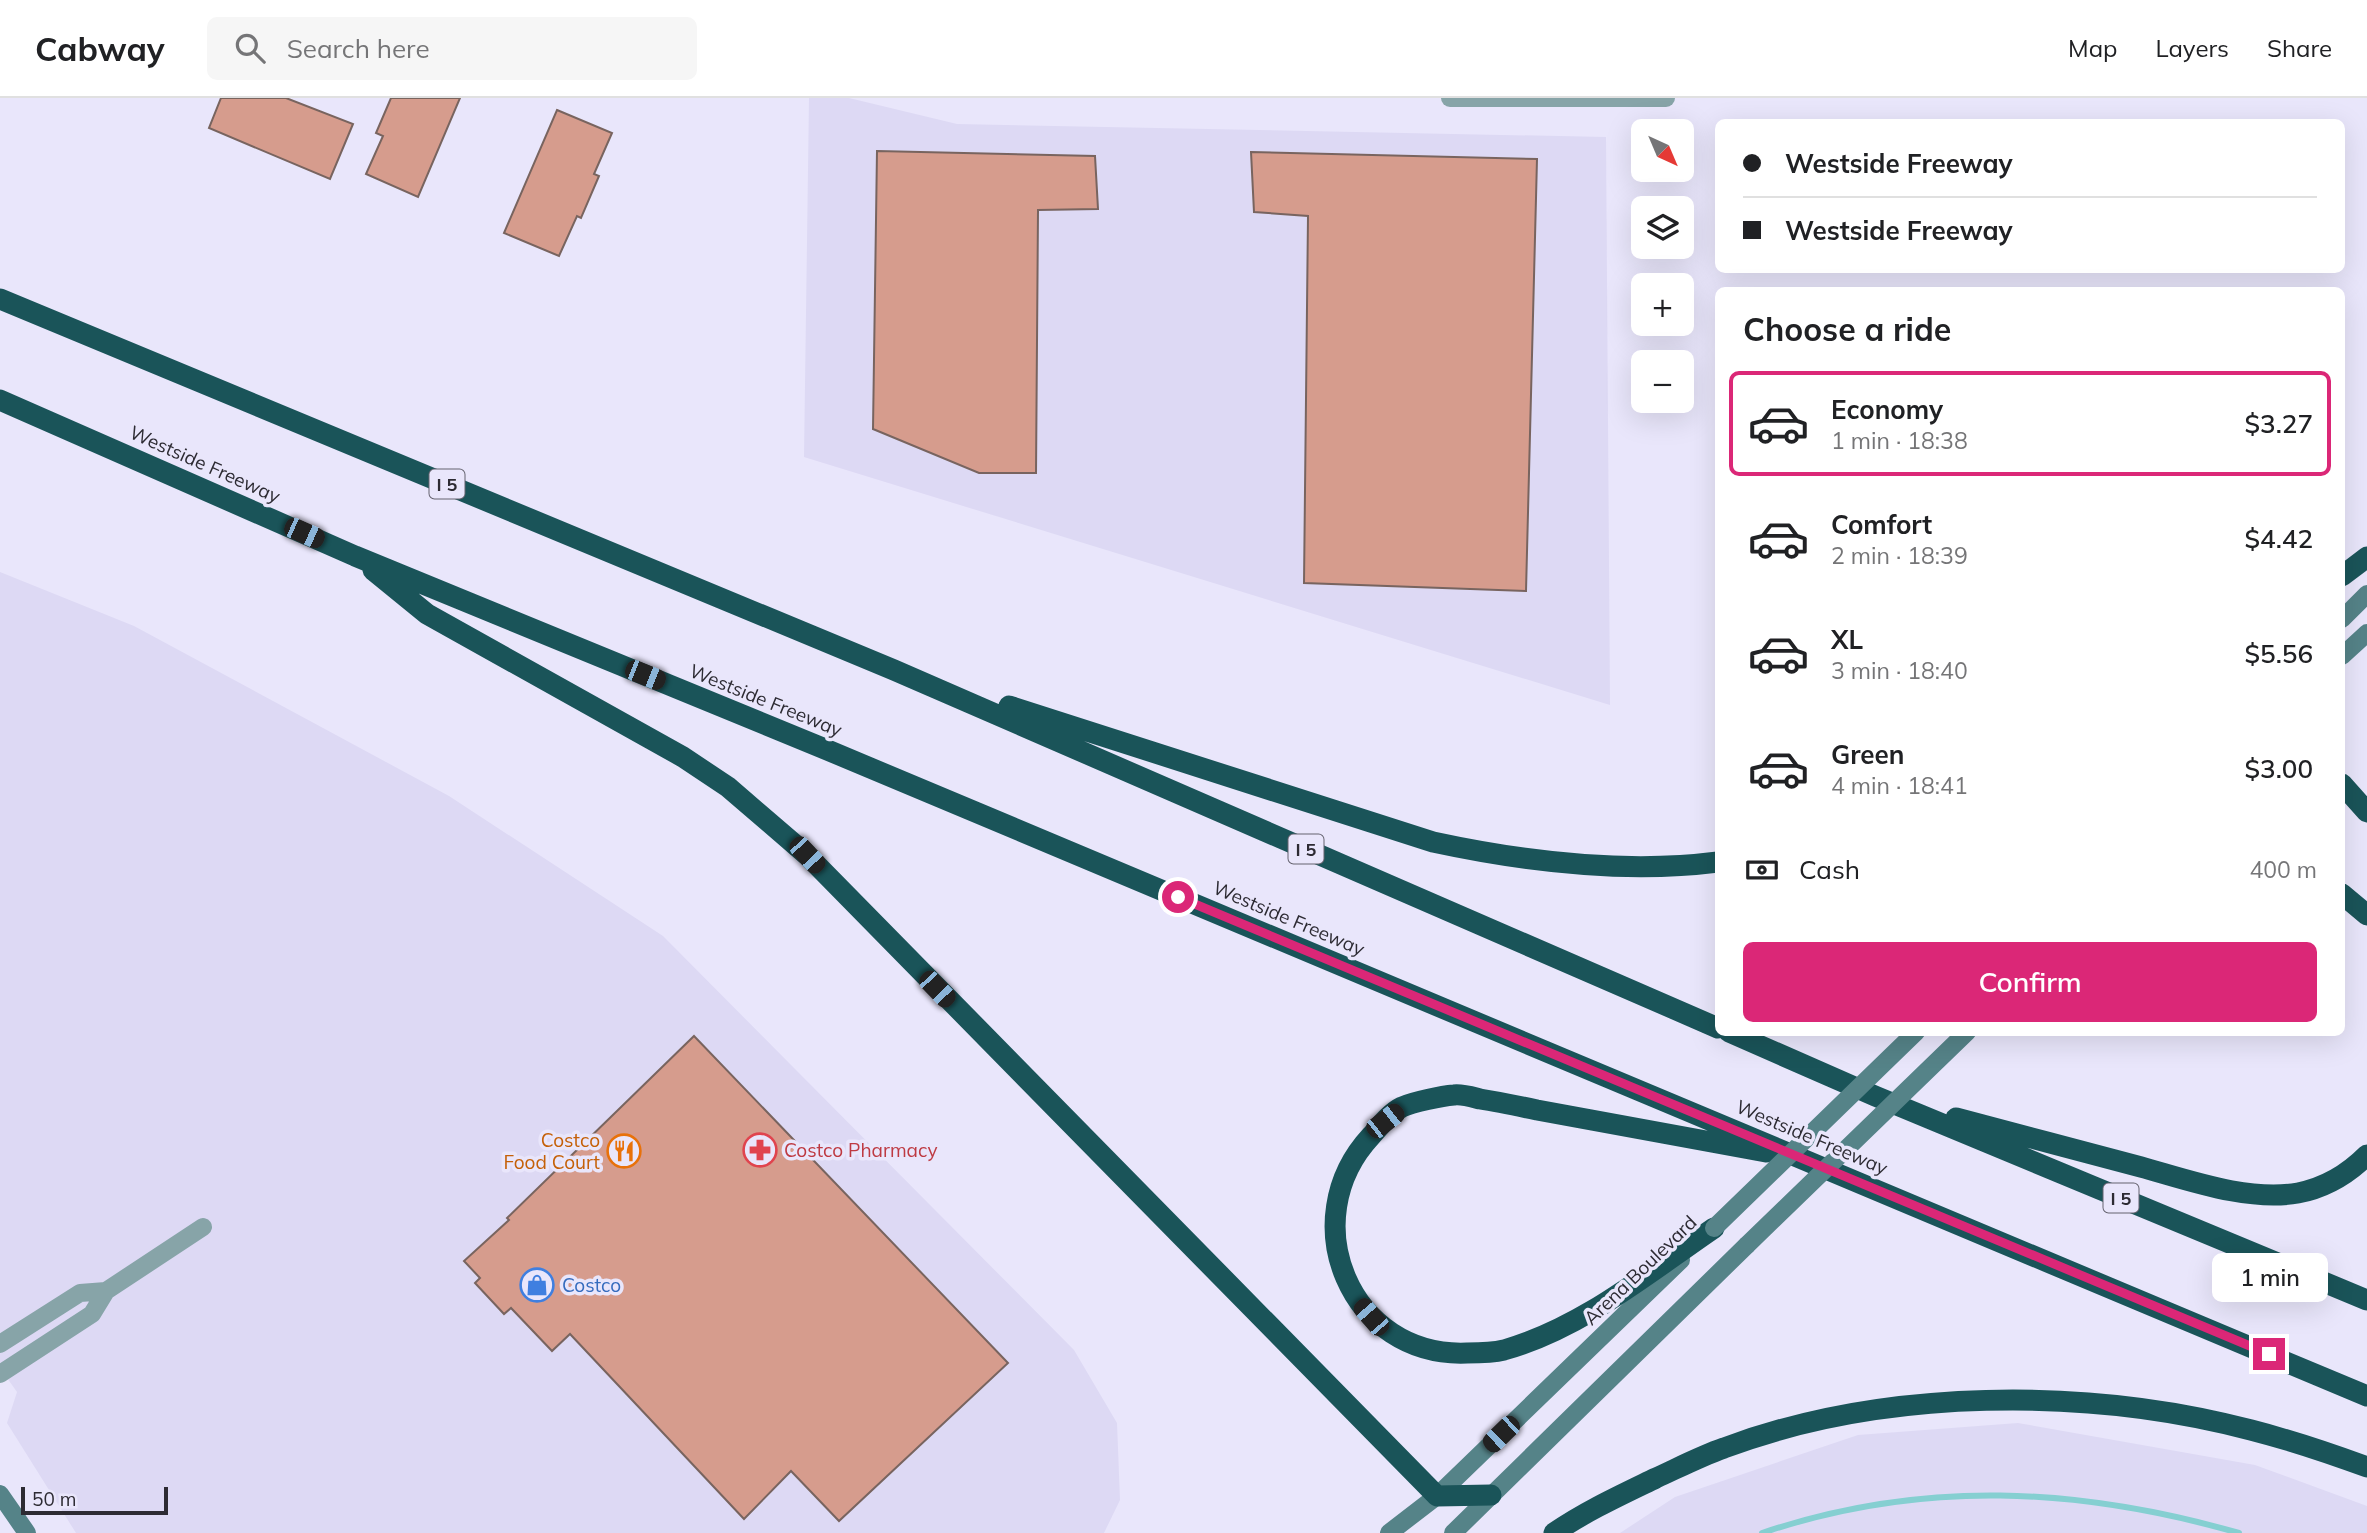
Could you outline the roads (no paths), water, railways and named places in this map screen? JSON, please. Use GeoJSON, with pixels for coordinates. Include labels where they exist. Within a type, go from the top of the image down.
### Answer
{"type":"FeatureCollection","features":[{"type":"Feature","properties":{"kind":"highway","name":"I 5"},"geometry":{"type":"LineString","coordinates":[[0,299],[894,670],[1715,1027]]}},
{"type":"Feature","properties":{"kind":"highway","name":"Westside Freeway"},"geometry":{"type":"LineString","coordinates":[[0,400],[355,556],[812,743],[2367,1396]]}},
{"type":"Feature","properties":{"kind":"highway"},"geometry":{"type":"LineString","coordinates":[[355,556],[427,614],[683,757],[759,812],[807,855],[1437,1496],[1491,1495]]}},
{"type":"Feature","properties":{"kind":"highway"},"geometry":{"type":"LineString","coordinates":[[2345,574],[2367,557]]}},
{"type":"Feature","properties":{"kind":"highway"},"geometry":{"type":"LineString","coordinates":[[894,670],[1433,842],[1481,853],[1588,865],[1656,867],[1715,862]]}},
{"type":"Feature","properties":{"kind":"highway"},"geometry":{"type":"LineString","coordinates":[[2345,786],[2367,812]]}},
{"type":"Feature","properties":{"kind":"highway"},"geometry":{"type":"LineString","coordinates":[[2345,897],[2367,915]]}},
{"type":"Feature","properties":{"kind":"highway","name":"I 5"},"geometry":{"type":"LineString","coordinates":[[1738,1036],[1875,1096],[2367,1300]]}},
{"type":"Feature","properties":{"kind":"highway"},"geometry":{"type":"LineString","coordinates":[[1714,1228],[1594,1310],[1542,1337],[1501,1350],[1449,1354],[1427,1350],[1399,1339],[1371,1317],[1348,1286],[1339,1263],[1335,1238],[1339,1191],[1357,1151],[1402,1107],[1455,1094],[1809,1161]]}},
{"type":"Feature","properties":{"kind":"highway"},"geometry":{"type":"LineString","coordinates":[[1875,1096],[2192,1181],[2245,1192],[2296,1194],[2319,1188],[2356,1166],[2367,1155]]}},
{"type":"Feature","properties":{"kind":"highway"},"geometry":{"type":"LineString","coordinates":[[1554,1533],[1603,1503],[1724,1448],[1798,1426],[1873,1410],[1947,1403],[2024,1400],[2100,1404],[2175,1414],[2250,1430],[2367,1467]]}},
{"type":"Feature","properties":{"kind":"main road"},"geometry":{"type":"LineString","coordinates":[[2345,616],[2367,594]]}},
{"type":"Feature","properties":{"kind":"main road"},"geometry":{"type":"LineString","coordinates":[[2345,653],[2367,633]]}},
{"type":"Feature","properties":{"kind":"main road","name":"Arena Boulevard"},"geometry":{"type":"LineString","coordinates":[[1389,1533],[1437,1496],[1912,1036]]}},
{"type":"Feature","properties":{"kind":"main road"},"geometry":{"type":"LineString","coordinates":[[1452,1533],[1963,1036]]}},
{"type":"Feature","properties":{"kind":"main road"},"geometry":{"type":"LineString","coordinates":[[0,1494],[26,1533]]}},
{"type":"Feature","properties":{"kind":"street"},"geometry":{"type":"LineString","coordinates":[[1450,98],[1666,98]]}},
{"type":"Feature","properties":{"kind":"street"},"geometry":{"type":"LineString","coordinates":[[0,1374],[92,1314],[106,1291],[203,1227]]}},
{"type":"Feature","properties":{"kind":"street"},"geometry":{"type":"LineString","coordinates":[[0,1344],[80,1293],[106,1291]]}},
{"type":"Feature","properties":{"kind":"waterway"},"geometry":{"type":"LineString","coordinates":[[1762,1533],[1822,1516],[1881,1504],[1941,1497],[2000,1496],[2119,1506],[2239,1533]]}},
{"type":"Feature","properties":{"kind":"place","name":"Costco Pharmacy"},"geometry":{"type":"Point","coordinates":[760,1150]}},
{"type":"Feature","properties":{"kind":"place","name":"Costco Food Court"},"geometry":{"type":"Point","coordinates":[624,1151]}},
{"type":"Feature","properties":{"kind":"place","name":"Costco"},"geometry":{"type":"Point","coordinates":[537,1285]}}]}
